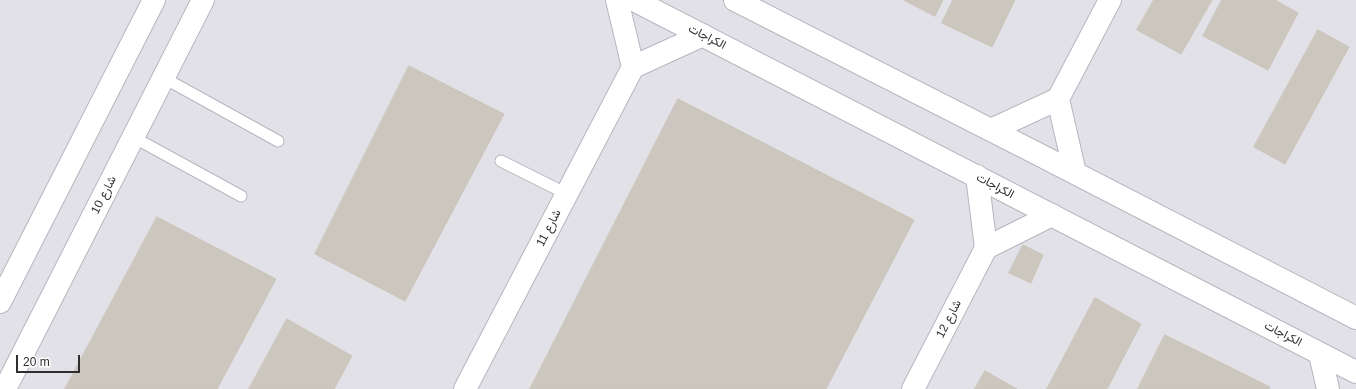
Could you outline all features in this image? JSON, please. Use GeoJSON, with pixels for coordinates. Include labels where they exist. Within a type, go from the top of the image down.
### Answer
{"type":"FeatureCollection","features":[{"type":"Feature","properties":{"kind":"street"},"geometry":{"type":"LineString","coordinates":[[0,302],[154,0]]}},
{"type":"Feature","properties":{"kind":"street","name":"شارع 10"},"geometry":{"type":"LineString","coordinates":[[5,389],[203,0]]}},
{"type":"Feature","properties":{"kind":"street"},"geometry":{"type":"LineString","coordinates":[[617,0],[633,67],[703,35]]}},
{"type":"Feature","properties":{"kind":"street","name":"الكراجات"},"geometry":{"type":"LineString","coordinates":[[634,0],[1356,372]]}},
{"type":"Feature","properties":{"kind":"street"},"geometry":{"type":"LineString","coordinates":[[735,0],[1355,315]]}},
{"type":"Feature","properties":{"kind":"street"},"geometry":{"type":"LineString","coordinates":[[991,130],[1058,99],[1110,0]]}},
{"type":"Feature","properties":{"kind":"street","name":"شارع 11"},"geometry":{"type":"LineString","coordinates":[[466,389],[633,67]]}},
{"type":"Feature","properties":{"kind":"street"},"geometry":{"type":"LineString","coordinates":[[1058,99],[1075,173]]}},
{"type":"Feature","properties":{"kind":"street"},"geometry":{"type":"LineString","coordinates":[[977,176],[986,248],[1052,215]]}},
{"type":"Feature","properties":{"kind":"street","name":"شارع 12"},"geometry":{"type":"LineString","coordinates":[[913,389],[986,248]]}},
{"type":"Feature","properties":{"kind":"street"},"geometry":{"type":"LineString","coordinates":[[1320,354],[1328,389]]}},
{"type":"Feature","properties":{"kind":"lane"},"geometry":{"type":"LineString","coordinates":[[164,78],[278,141]]}},
{"type":"Feature","properties":{"kind":"lane"},"geometry":{"type":"LineString","coordinates":[[133,137],[241,196]]}},
{"type":"Feature","properties":{"kind":"lane"},"geometry":{"type":"LineString","coordinates":[[501,161],[567,194]]}},
{"type":"Feature","properties":{"kind":"shaded area"},"geometry":{"type":"Polygon","coordinates":[[[0,0],[1356,0],[1356,389],[0,389],[0,0]]]}},
{"type":"Feature","properties":{"kind":"building"},"geometry":{"type":"Polygon","coordinates":[[[904,0],[943,0],[935,16],[904,0]]]}},
{"type":"Feature","properties":{"kind":"building"},"geometry":{"type":"Polygon","coordinates":[[[953,0],[1015,0],[992,47],[942,23],[953,0]]]}},
{"type":"Feature","properties":{"kind":"building"},"geometry":{"type":"Polygon","coordinates":[[[1154,0],[1212,0],[1181,54],[1137,30],[1154,0]]]}},
{"type":"Feature","properties":{"kind":"building"},"geometry":{"type":"Polygon","coordinates":[[[1222,0],[1275,0],[1298,13],[1268,70],[1203,36],[1222,0]]]}},
{"type":"Feature","properties":{"kind":"building"},"geometry":{"type":"Polygon","coordinates":[[[1318,30],[1349,47],[1285,164],[1254,147],[1318,30]]]}},
{"type":"Feature","properties":{"kind":"building"},"geometry":{"type":"Polygon","coordinates":[[[409,66],[504,114],[405,301],[315,254],[409,66]]]}},
{"type":"Feature","properties":{"kind":"building"},"geometry":{"type":"Polygon","coordinates":[[[678,99],[914,220],[826,389],[530,389],[678,99]]]}},
{"type":"Feature","properties":{"kind":"building"},"geometry":{"type":"Polygon","coordinates":[[[157,217],[276,279],[217,389],[65,389],[157,217]]]}},
{"type":"Feature","properties":{"kind":"building"},"geometry":{"type":"Polygon","coordinates":[[[1023,245],[1043,255],[1031,283],[1009,273],[1023,245]]]}},
{"type":"Feature","properties":{"kind":"building"},"geometry":{"type":"Polygon","coordinates":[[[1095,298],[1141,324],[1107,389],[1047,389],[1095,298]]]}},
{"type":"Feature","properties":{"kind":"building"},"geometry":{"type":"Polygon","coordinates":[[[287,319],[352,356],[334,389],[249,389],[287,319]]]}},
{"type":"Feature","properties":{"kind":"building"},"geometry":{"type":"Polygon","coordinates":[[[1165,335],[1270,387],[1269,389],[1138,389],[1165,335]]]}},
{"type":"Feature","properties":{"kind":"building"},"geometry":{"type":"Polygon","coordinates":[[[985,371],[1017,389],[975,389],[985,371]]]}}]}
